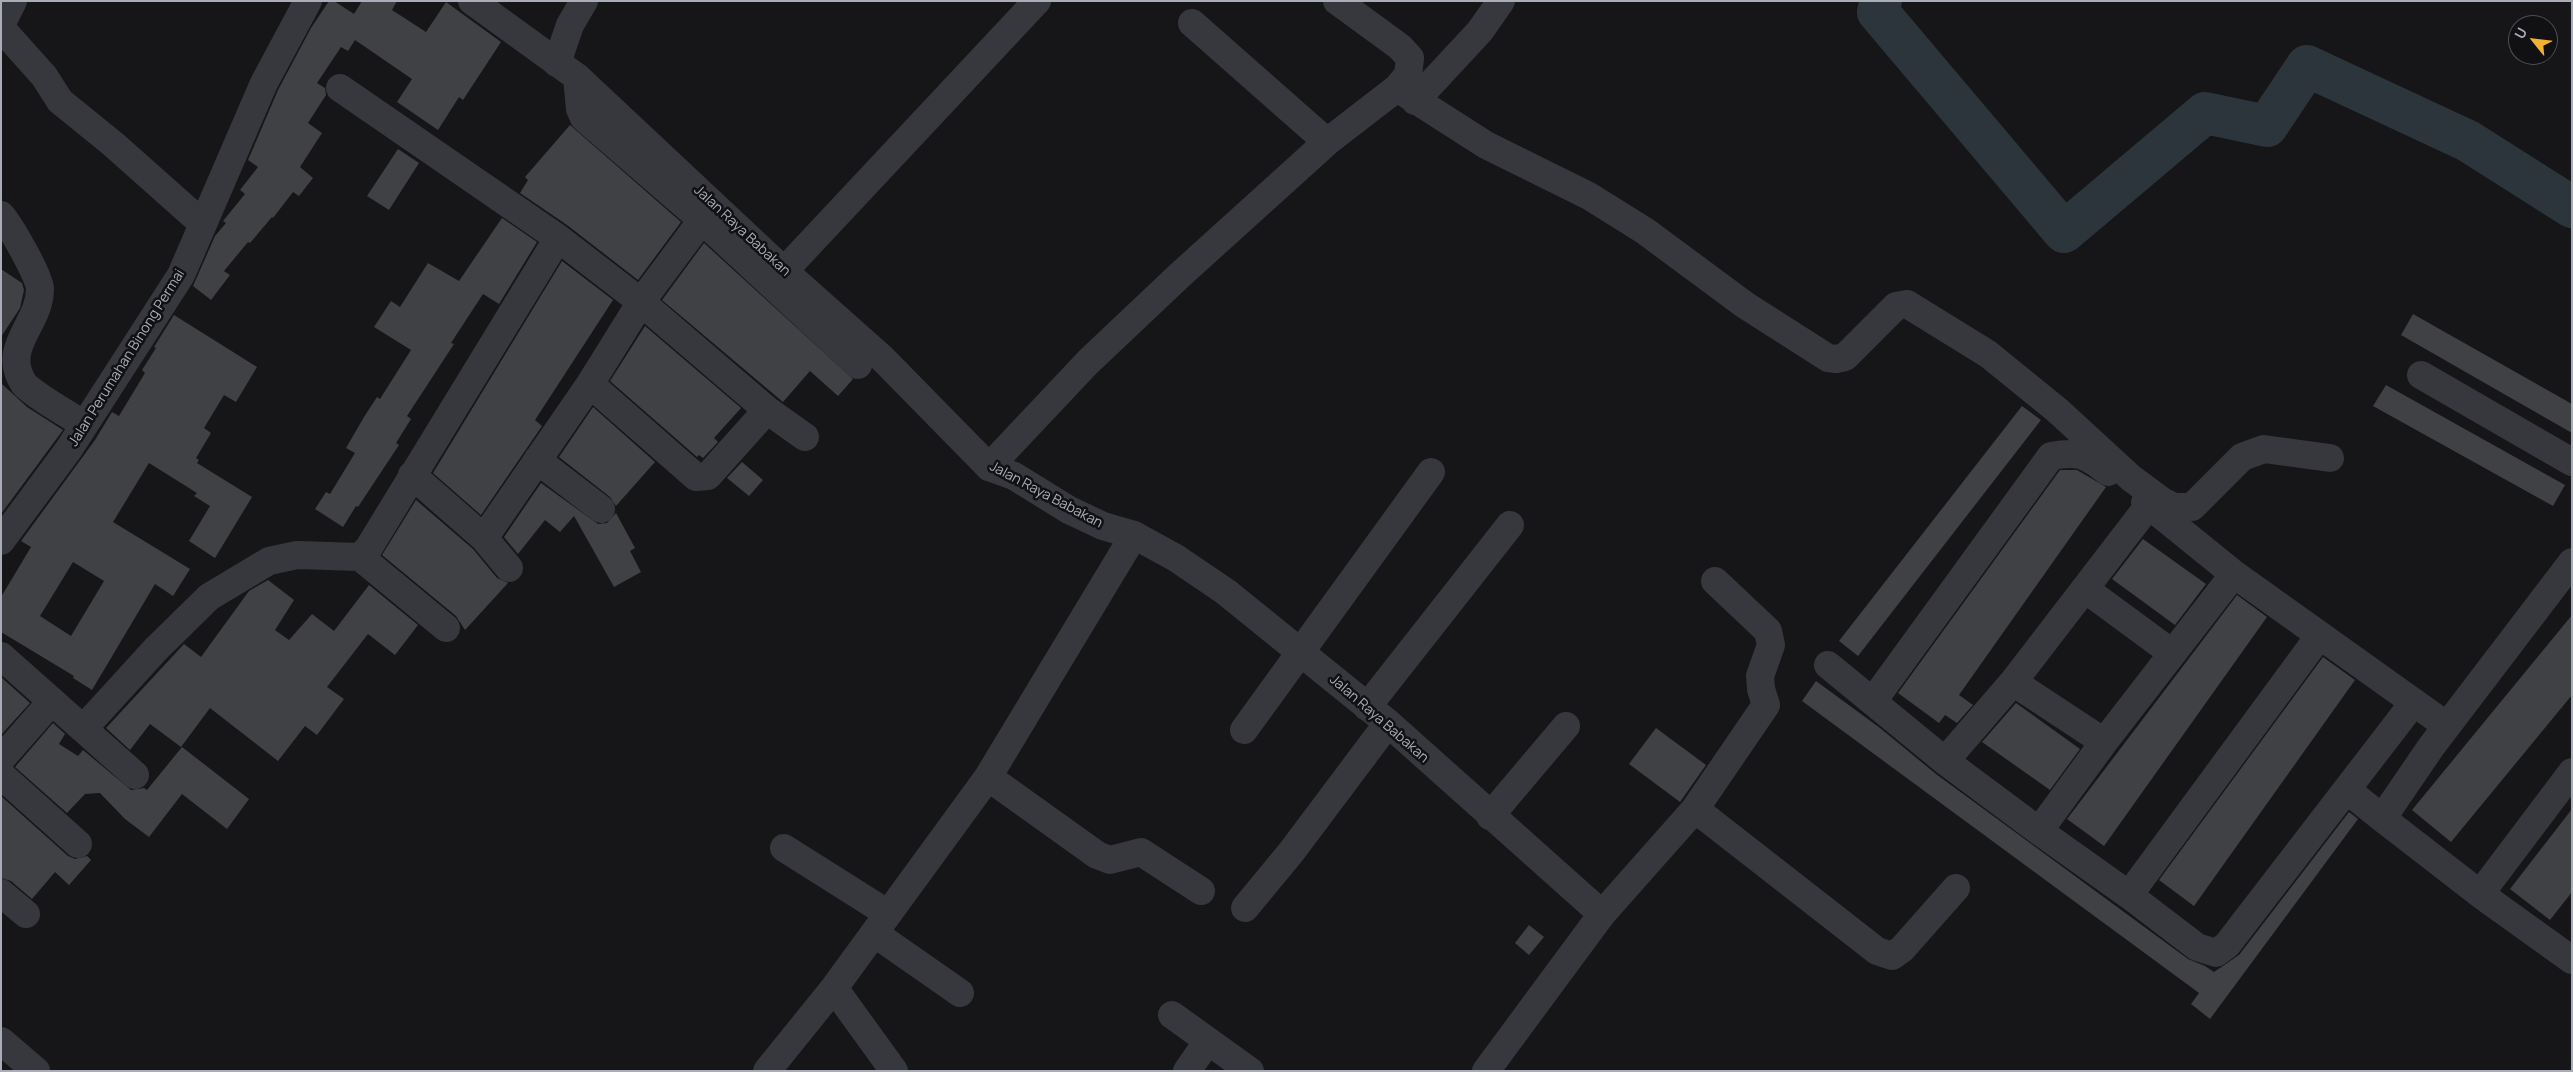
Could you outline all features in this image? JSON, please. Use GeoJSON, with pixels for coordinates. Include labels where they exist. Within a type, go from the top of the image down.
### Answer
{"type":"FeatureCollection","features":[{"type":"Feature","properties":{"kind":"street"},"geometry":{"type":"LineString","coordinates":[[13,1],[1,27],[44,76],[60,101],[113,144],[203,224]]}},
{"type":"Feature","properties":{"kind":"street","name":"Jalan Perumahan Binong Permai"},"geometry":{"type":"LineString","coordinates":[[1,541],[69,449],[181,275],[264,83],[308,1]]}},
{"type":"Feature","properties":{"kind":"street","name":"Jalan Raya Babakan"},"geometry":{"type":"LineString","coordinates":[[472,1],[567,70],[784,271],[883,359],[989,467],[1014,476],[1069,510],[1094,522],[1134,535],[1176,558],[1226,592],[1301,651],[1377,715],[1602,914]]}},
{"type":"Feature","properties":{"kind":"street"},"geometry":{"type":"LineString","coordinates":[[584,1],[570,25],[567,70],[584,118],[702,220],[858,365]]}},
{"type":"Feature","properties":{"kind":"street"},"geometry":{"type":"LineString","coordinates":[[784,271],[1037,1]]}},
{"type":"Feature","properties":{"kind":"street"},"geometry":{"type":"LineString","coordinates":[[1337,1],[1400,47],[1410,58],[1406,94]]}},
{"type":"Feature","properties":{"kind":"street"},"geometry":{"type":"LineString","coordinates":[[989,467],[1088,362],[1180,275],[1327,142],[1406,94],[1480,31],[1501,1]]}},
{"type":"Feature","properties":{"kind":"street"},"geometry":{"type":"LineString","coordinates":[[1192,23],[1327,142]]}},
{"type":"Feature","properties":{"kind":"street"},"geometry":{"type":"LineString","coordinates":[[340,88],[558,238],[641,302],[767,410],[805,437]]}},
{"type":"Feature","properties":{"kind":"street"},"geometry":{"type":"LineString","coordinates":[[1406,94],[1486,145],[1589,196],[1645,231],[1745,305],[1813,351],[1828,358],[1836,359],[1845,356],[1896,306],[1907,304],[1988,354],[2057,410],[2131,478],[2162,501],[2174,507],[2192,507],[2242,457],[2264,449],[2330,458]]}},
{"type":"Feature","properties":{"kind":"street"},"geometry":{"type":"LineString","coordinates":[[1,215],[11,227],[40,288],[36,307],[14,348],[12,356],[17,373],[25,385],[84,425]]}},
{"type":"Feature","properties":{"kind":"street"},"geometry":{"type":"LineString","coordinates":[[484,538],[590,384],[641,302],[702,220]]}},
{"type":"Feature","properties":{"kind":"street"},"geometry":{"type":"LineString","coordinates":[[360,557],[368,549],[558,238]]}},
{"type":"Feature","properties":{"kind":"street"},"geometry":{"type":"LineString","coordinates":[[2421,375],[2572,462]]}},
{"type":"Feature","properties":{"kind":"street"},"geometry":{"type":"LineString","coordinates":[[590,384],[696,477],[702,478],[708,476],[767,410]]}},
{"type":"Feature","properties":{"kind":"street"},"geometry":{"type":"LineString","coordinates":[[1873,701],[2051,456],[2072,452],[2095,461],[2234,574],[2447,726]]}},
{"type":"Feature","properties":{"kind":"street"},"geometry":{"type":"LineString","coordinates":[[537,460],[601,509]]}},
{"type":"Feature","properties":{"kind":"street"},"geometry":{"type":"LineString","coordinates":[[1244,730],[1431,472]]}},
{"type":"Feature","properties":{"kind":"street"},"geometry":{"type":"LineString","coordinates":[[412,475],[484,538],[509,568]]}},
{"type":"Feature","properties":{"kind":"street"},"geometry":{"type":"LineString","coordinates":[[1945,761],[2014,682],[2149,506]]}},
{"type":"Feature","properties":{"kind":"street"},"geometry":{"type":"LineString","coordinates":[[1245,908],[1292,851],[1377,715],[1510,525]]}},
{"type":"Feature","properties":{"kind":"street"},"geometry":{"type":"LineString","coordinates":[[767,1071],[834,988],[988,777],[1134,535]]}},
{"type":"Feature","properties":{"kind":"street"},"geometry":{"type":"LineString","coordinates":[[84,729],[156,649],[209,597],[269,561],[297,555],[360,557],[446,628]]}},
{"type":"Feature","properties":{"kind":"street"},"geometry":{"type":"LineString","coordinates":[[2387,822],[2388,810],[2447,726],[2572,562]]}},
{"type":"Feature","properties":{"kind":"street"},"geometry":{"type":"LineString","coordinates":[[2039,831],[2104,742],[2234,574]]}},
{"type":"Feature","properties":{"kind":"street"},"geometry":{"type":"LineString","coordinates":[[1486,1071],[1602,914],[1695,809],[1766,705],[1761,689],[1760,676],[1771,645],[1768,631],[1715,581]]}},
{"type":"Feature","properties":{"kind":"street"},"geometry":{"type":"LineString","coordinates":[[2085,589],[2172,654]]}},
{"type":"Feature","properties":{"kind":"street"},"geometry":{"type":"LineString","coordinates":[[2129,895],[2320,635]]}},
{"type":"Feature","properties":{"kind":"street"},"geometry":{"type":"LineString","coordinates":[[1,656],[135,775]]}},
{"type":"Feature","properties":{"kind":"street"},"geometry":{"type":"LineString","coordinates":[[1828,665],[1945,761],[2039,831],[2129,895],[2197,947],[2216,952],[2227,945],[2414,702]]}},
{"type":"Feature","properties":{"kind":"street"},"geometry":{"type":"LineString","coordinates":[[2014,682],[2104,742]]}},
{"type":"Feature","properties":{"kind":"street"},"geometry":{"type":"LineString","coordinates":[[1,759],[52,701]]}},
{"type":"Feature","properties":{"kind":"street"},"geometry":{"type":"LineString","coordinates":[[1490,816],[1566,726]]}},
{"type":"Feature","properties":{"kind":"street"},"geometry":{"type":"LineString","coordinates":[[2480,894],[2572,772]]}},
{"type":"Feature","properties":{"kind":"street"},"geometry":{"type":"LineString","coordinates":[[1,775],[78,844]]}},
{"type":"Feature","properties":{"kind":"street"},"geometry":{"type":"LineString","coordinates":[[988,777],[1097,855],[1110,860],[1120,859],[1133,852],[1141,852],[1201,891]]}},
{"type":"Feature","properties":{"kind":"street"},"geometry":{"type":"LineString","coordinates":[[2347,790],[2480,894],[2571,958]]}},
{"type":"Feature","properties":{"kind":"street"},"geometry":{"type":"LineString","coordinates":[[1695,809],[1878,951],[1892,956],[1902,949],[1956,888]]}},
{"type":"Feature","properties":{"kind":"street"},"geometry":{"type":"LineString","coordinates":[[784,848],[881,923],[960,993]]}},
{"type":"Feature","properties":{"kind":"street"},"geometry":{"type":"LineString","coordinates":[[1,893],[26,914]]}},
{"type":"Feature","properties":{"kind":"street"},"geometry":{"type":"LineString","coordinates":[[834,988],[894,1071]]}},
{"type":"Feature","properties":{"kind":"street"},"geometry":{"type":"LineString","coordinates":[[1172,1015],[1250,1071]]}},
{"type":"Feature","properties":{"kind":"street"},"geometry":{"type":"LineString","coordinates":[[1,1041],[36,1071]]}},
{"type":"Feature","properties":{"kind":"street"},"geometry":{"type":"LineString","coordinates":[[1186,1071],[1208,1041]]}},
{"type":"Feature","properties":{"kind":"building"},"geometry":{"type":"Polygon","coordinates":[[[329,1],[334,1],[354,14],[362,1],[397,1],[392,10],[426,32],[446,2],[501,42],[463,100],[459,97],[438,130],[397,102],[412,79],[355,40],[348,51],[341,47],[317,83],[325,88],[326,95],[308,123],[322,133],[300,167],[313,178],[299,196],[293,192],[273,218],[250,243],[248,242],[224,271],[230,275],[211,300],[193,286],[215,236],[226,223],[223,221],[245,194],[240,190],[258,167],[248,160],[278,90],[311,28],[329,1]]]}},
{"type":"Feature","properties":{"kind":"building"},"geometry":{"type":"Polygon","coordinates":[[[570,125],[681,222],[638,280],[567,225],[520,193],[528,180],[525,177],[570,125]]]}},
{"type":"Feature","properties":{"kind":"building"},"geometry":{"type":"Polygon","coordinates":[[[398,149],[419,163],[389,210],[367,196],[398,149]]]}},
{"type":"Feature","properties":{"kind":"building"},"geometry":{"type":"Polygon","coordinates":[[[502,218],[537,242],[499,304],[483,294],[451,343],[454,344],[407,416],[411,419],[396,443],[399,445],[343,527],[315,509],[326,492],[330,494],[355,453],[346,448],[364,417],[377,397],[380,399],[411,350],[374,327],[391,301],[400,307],[428,263],[459,281],[502,218]]]}},
{"type":"Feature","properties":{"kind":"building"},"geometry":{"type":"Polygon","coordinates":[[[704,243],[853,379],[838,396],[810,371],[783,402],[662,300],[704,243]]]}},
{"type":"Feature","properties":{"kind":"building"},"geometry":{"type":"Polygon","coordinates":[[[562,261],[613,300],[535,420],[542,426],[481,515],[433,473],[562,261]]]}},
{"type":"Feature","properties":{"kind":"building"},"geometry":{"type":"Polygon","coordinates":[[[1,269],[22,283],[24,290],[20,308],[1,337],[1,269]]]}},
{"type":"Feature","properties":{"kind":"building"},"geometry":{"type":"Polygon","coordinates":[[[2413,314],[2572,404],[2572,433],[2401,335],[2413,314]]]}},
{"type":"Feature","properties":{"kind":"building"},"geometry":{"type":"Polygon","coordinates":[[[174,315],[257,367],[236,402],[224,395],[204,428],[211,433],[196,458],[199,460],[197,463],[252,497],[215,558],[189,541],[210,506],[194,496],[197,493],[149,463],[113,522],[190,569],[173,596],[155,584],[92,690],[73,678],[74,676],[1,632],[1,597],[31,547],[21,541],[95,440],[112,412],[119,416],[145,373],[142,370],[156,348],[154,347],[174,315]],[[73,562],[40,616],[71,636],[104,581],[73,562]]]}},
{"type":"Feature","properties":{"kind":"building"},"geometry":{"type":"Polygon","coordinates":[[[645,326],[741,408],[714,438],[718,442],[703,458],[699,455],[697,457],[610,381],[645,326]]]}},
{"type":"Feature","properties":{"kind":"building"},"geometry":{"type":"Polygon","coordinates":[[[1,383],[27,407],[63,430],[1,514],[1,383]]]}},
{"type":"Feature","properties":{"kind":"building"},"geometry":{"type":"Polygon","coordinates":[[[2386,385],[2565,485],[2553,506],[2373,406],[2386,385]]]}},
{"type":"Feature","properties":{"kind":"building"},"geometry":{"type":"Polygon","coordinates":[[[2022,406],[2041,420],[1858,656],[1839,641],[2022,406]]]}},
{"type":"Feature","properties":{"kind":"building"},"geometry":{"type":"Polygon","coordinates":[[[593,407],[655,462],[616,506],[610,497],[559,457],[593,407]]]}},
{"type":"Feature","properties":{"kind":"building"},"geometry":{"type":"Polygon","coordinates":[[[742,462],[763,480],[749,496],[727,478],[742,462]]]}},
{"type":"Feature","properties":{"kind":"building"},"geometry":{"type":"Polygon","coordinates":[[[2060,470],[2077,470],[2106,487],[1959,695],[1973,705],[1957,723],[1945,715],[1939,723],[1898,693],[2060,470]]]}},
{"type":"Feature","properties":{"kind":"building"},"geometry":{"type":"Polygon","coordinates":[[[541,483],[598,524],[607,523],[616,513],[635,548],[630,551],[641,572],[614,587],[574,516],[560,532],[545,520],[518,554],[504,537],[541,483]]]}},
{"type":"Feature","properties":{"kind":"building"},"geometry":{"type":"Polygon","coordinates":[[[416,500],[473,549],[497,578],[508,583],[465,630],[456,616],[382,555],[416,500]]]}},
{"type":"Feature","properties":{"kind":"building"},"geometry":{"type":"Polygon","coordinates":[[[2143,539],[2206,584],[2175,625],[2112,579],[2143,539]]]}},
{"type":"Feature","properties":{"kind":"building"},"geometry":{"type":"Polygon","coordinates":[[[268,580],[294,600],[275,630],[289,640],[312,614],[334,631],[369,585],[418,625],[395,655],[368,634],[327,687],[344,699],[317,735],[305,726],[278,761],[210,708],[181,747],[150,724],[130,750],[106,728],[184,644],[201,657],[249,591],[268,580]]]}},
{"type":"Feature","properties":{"kind":"building"},"geometry":{"type":"Polygon","coordinates":[[[2237,595],[2267,617],[2104,846],[2067,819],[2237,595]]]}},
{"type":"Feature","properties":{"kind":"building"},"geometry":{"type":"Polygon","coordinates":[[[2572,615],[2572,695],[2451,842],[2412,810],[2572,615]]]}},
{"type":"Feature","properties":{"kind":"building"},"geometry":{"type":"Polygon","coordinates":[[[2323,657],[2355,680],[2194,906],[2159,880],[2323,657]]]}},
{"type":"Feature","properties":{"kind":"building"},"geometry":{"type":"Polygon","coordinates":[[[1,677],[30,703],[1,735],[1,677]]]}},
{"type":"Feature","properties":{"kind":"building"},"geometry":{"type":"Polygon","coordinates":[[[1816,681],[1880,728],[1936,774],[2188,959],[2214,972],[2239,955],[2349,812],[2358,819],[2210,1019],[2191,1004],[2199,993],[1802,701],[1816,681]]]}},
{"type":"Feature","properties":{"kind":"building"},"geometry":{"type":"Polygon","coordinates":[[[2016,703],[2080,749],[2050,790],[1982,742],[2016,703]]]}},
{"type":"Feature","properties":{"kind":"building"},"geometry":{"type":"Polygon","coordinates":[[[53,723],[65,734],[59,744],[78,756],[83,750],[131,790],[144,788],[147,790],[182,747],[249,799],[227,829],[182,794],[149,837],[125,819],[100,793],[85,794],[67,813],[15,767],[53,723]]]}},
{"type":"Feature","properties":{"kind":"building"},"geometry":{"type":"Polygon","coordinates":[[[1656,728],[1706,765],[1680,802],[1629,764],[1656,728]]]}},
{"type":"Feature","properties":{"kind":"building"},"geometry":{"type":"Polygon","coordinates":[[[1,796],[68,856],[75,859],[87,856],[91,860],[69,885],[55,872],[32,899],[11,881],[1,878],[1,796]]]}},
{"type":"Feature","properties":{"kind":"building"},"geometry":{"type":"Polygon","coordinates":[[[2572,809],[2572,892],[2550,920],[2510,889],[2572,809]]]}},
{"type":"Feature","properties":{"kind":"building"},"geometry":{"type":"Polygon","coordinates":[[[1529,925],[1544,937],[1529,955],[1515,943],[1529,925]]]}},
{"type":"Feature","properties":{"kind":"waterway"},"geometry":{"type":"LineString","coordinates":[[1881,1],[1878,12],[2064,232],[2205,113],[2267,126],[2307,66],[2468,141],[2572,207]]}}]}
